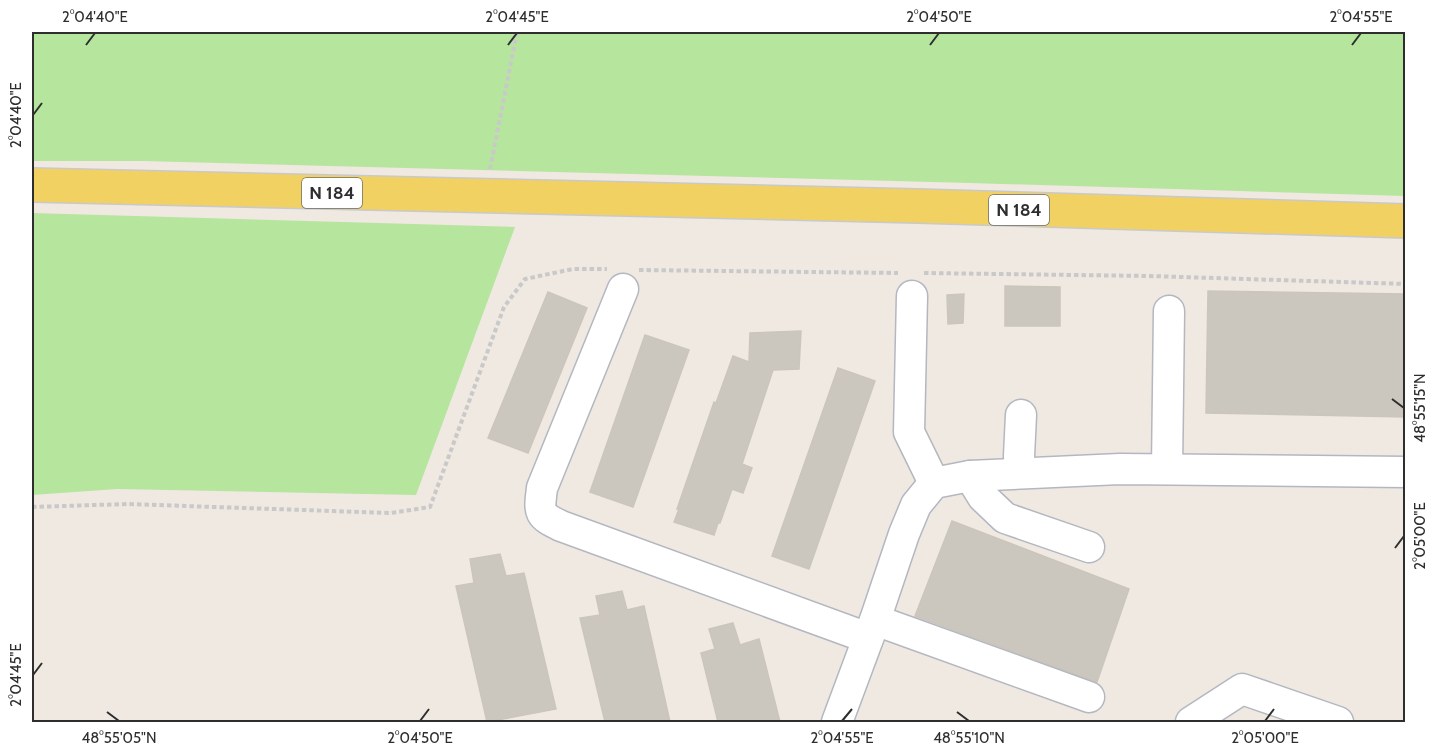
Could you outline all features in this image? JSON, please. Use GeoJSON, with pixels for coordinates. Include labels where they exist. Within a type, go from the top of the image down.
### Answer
{"type":"FeatureCollection","features":[{"type":"Feature","properties":{"kind":"main road","name":"N 184"},"geometry":{"type":"LineString","coordinates":[[32,185],[918,206],[1406,221]]}},
{"type":"Feature","properties":{"kind":"lane"},"geometry":{"type":"LineString","coordinates":[[622,276],[542,489],[540,508],[546,519],[561,526],[871,629],[1089,697]]}},
{"type":"Feature","properties":{"kind":"lane"},"geometry":{"type":"LineString","coordinates":[[914,281],[909,432],[934,483]]}},
{"type":"Feature","properties":{"kind":"lane"},"geometry":{"type":"LineString","coordinates":[[1167,469],[1169,311]]}},
{"type":"Feature","properties":{"kind":"lane"},"geometry":{"type":"LineString","coordinates":[[1020,472],[1022,415]]}},
{"type":"Feature","properties":{"kind":"lane"},"geometry":{"type":"LineString","coordinates":[[837,723],[904,534],[916,506],[934,483],[970,476],[1020,472],[1120,469],[1406,472]]}},
{"type":"Feature","properties":{"kind":"lane"},"geometry":{"type":"LineString","coordinates":[[970,476],[983,497],[1005,518],[1089,547]]}},
{"type":"Feature","properties":{"kind":"lane"},"geometry":{"type":"LineString","coordinates":[[1191,723],[1242,689],[1338,723]]}},
{"type":"Feature","properties":{"kind":"path"},"geometry":{"type":"LineString","coordinates":[[485,196],[517,32]]}},
{"type":"Feature","properties":{"kind":"path"},"geometry":{"type":"LineString","coordinates":[[32,507],[127,504],[391,513],[430,507],[504,307],[525,279],[573,269],[622,276],[914,281],[1149,276],[1406,284]]}},
{"type":"Feature","properties":{"kind":"green space"},"geometry":{"type":"Polygon","coordinates":[[[32,32],[1405,32],[1405,196],[143,161],[32,161],[32,32]]]}},
{"type":"Feature","properties":{"kind":"green space"},"geometry":{"type":"Polygon","coordinates":[[[32,213],[515,227],[416,495],[117,489],[32,495],[32,213]]]}},
{"type":"Feature","properties":{"kind":"building"},"geometry":{"type":"Polygon","coordinates":[[[1005,286],[1060,287],[1060,326],[1005,326],[1005,286]]]}},
{"type":"Feature","properties":{"kind":"building"},"geometry":{"type":"Polygon","coordinates":[[[1208,291],[1406,294],[1406,417],[1206,413],[1208,291]]]}},
{"type":"Feature","properties":{"kind":"building"},"geometry":{"type":"Polygon","coordinates":[[[548,292],[587,308],[528,453],[488,438],[548,292]]]}},
{"type":"Feature","properties":{"kind":"building"},"geometry":{"type":"Polygon","coordinates":[[[964,294],[963,323],[948,324],[947,295],[964,294]]]}},
{"type":"Feature","properties":{"kind":"building"},"geometry":{"type":"Polygon","coordinates":[[[801,331],[799,369],[773,370],[742,464],[752,468],[743,493],[732,489],[714,535],[674,522],[714,402],[716,403],[733,356],[749,362],[750,333],[801,331]]]}},
{"type":"Feature","properties":{"kind":"building"},"geometry":{"type":"Polygon","coordinates":[[[645,335],[689,350],[633,507],[590,492],[645,335]]]}},
{"type":"Feature","properties":{"kind":"building"},"geometry":{"type":"Polygon","coordinates":[[[838,368],[875,381],[809,569],[772,556],[838,368]]]}},
{"type":"Feature","properties":{"kind":"building"},"geometry":{"type":"Polygon","coordinates":[[[952,521],[1129,589],[1097,682],[915,616],[952,521]]]}},
{"type":"Feature","properties":{"kind":"building"},"geometry":{"type":"Polygon","coordinates":[[[500,554],[506,576],[524,573],[556,709],[487,722],[456,586],[474,583],[470,559],[500,554]]]}},
{"type":"Feature","properties":{"kind":"building"},"geometry":{"type":"Polygon","coordinates":[[[622,591],[627,610],[644,606],[670,722],[605,722],[580,618],[600,615],[596,596],[622,591]]]}},
{"type":"Feature","properties":{"kind":"building"},"geometry":{"type":"Polygon","coordinates":[[[733,623],[740,645],[759,639],[780,722],[718,722],[701,653],[715,649],[709,629],[733,623]]]}}]}
